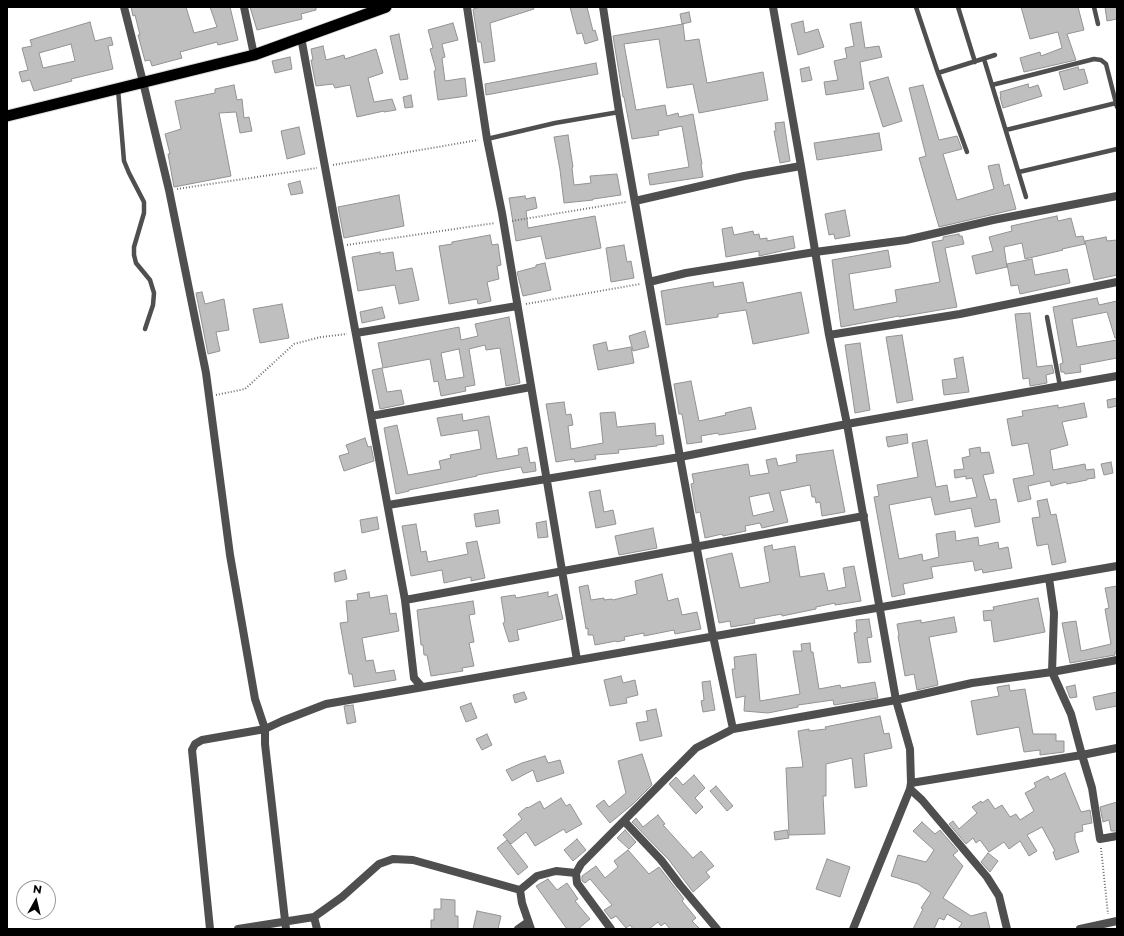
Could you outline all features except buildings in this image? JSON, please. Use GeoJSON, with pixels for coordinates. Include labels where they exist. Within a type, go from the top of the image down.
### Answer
{"type":"FeatureCollection","features":[{"type":"Feature","properties":{"kind":"highway"},"geometry":{"type":"LineString","coordinates":[[7,116],[254,54],[301,38],[360,12],[386,7]]}},
{"type":"Feature","properties":{"kind":"street"},"geometry":{"type":"LineString","coordinates":[[124,7],[144,82],[169,190],[206,373],[230,555],[255,699],[265,729],[265,744],[286,925]]}},
{"type":"Feature","properties":{"kind":"street"},"geometry":{"type":"LineString","coordinates":[[244,7],[254,54]]}},
{"type":"Feature","properties":{"kind":"street"},"geometry":{"type":"LineString","coordinates":[[467,7],[488,139],[577,660]]}},
{"type":"Feature","properties":{"kind":"street"},"geometry":{"type":"LineString","coordinates":[[603,7],[619,112],[696,547],[733,729]]}},
{"type":"Feature","properties":{"kind":"street"},"geometry":{"type":"LineString","coordinates":[[773,7],[802,166],[829,335],[864,516],[896,700],[910,749],[911,786],[853,929]]}},
{"type":"Feature","properties":{"kind":"street"},"geometry":{"type":"LineString","coordinates":[[301,38],[405,600],[414,678],[422,687]]}},
{"type":"Feature","properties":{"kind":"street"},"geometry":{"type":"LineString","coordinates":[[635,201],[744,176],[802,166]]}},
{"type":"Feature","properties":{"kind":"street"},"geometry":{"type":"LineString","coordinates":[[649,282],[686,273],[816,252],[906,240],[993,220],[1117,196]]}},
{"type":"Feature","properties":{"kind":"street"},"geometry":{"type":"LineString","coordinates":[[829,335],[960,314],[1117,282]]}},
{"type":"Feature","properties":{"kind":"street"},"geometry":{"type":"LineString","coordinates":[[356,332],[517,306]]}},
{"type":"Feature","properties":{"kind":"street"},"geometry":{"type":"LineString","coordinates":[[388,505],[680,457],[847,424],[1117,376]]}},
{"type":"Feature","properties":{"kind":"street"},"geometry":{"type":"LineString","coordinates":[[371,416],[531,387]]}},
{"type":"Feature","properties":{"kind":"street"},"geometry":{"type":"LineString","coordinates":[[405,600],[864,516]]}},
{"type":"Feature","properties":{"kind":"street"},"geometry":{"type":"LineString","coordinates":[[210,929],[192,750],[194,744],[202,740],[265,729],[326,704],[1117,566]]}},
{"type":"Feature","properties":{"kind":"street"},"geometry":{"type":"LineString","coordinates":[[1049,578],[1054,613],[1052,672],[1071,714],[1092,788],[1100,839],[1117,836]]}},
{"type":"Feature","properties":{"kind":"street"},"geometry":{"type":"LineString","coordinates":[[611,929],[577,883],[576,873],[581,864],[696,748],[733,729],[896,700],[972,683],[1052,672],[1117,660]]}},
{"type":"Feature","properties":{"kind":"street"},"geometry":{"type":"LineString","coordinates":[[911,786],[1117,748]]}},
{"type":"Feature","properties":{"kind":"street"},"geometry":{"type":"LineString","coordinates":[[911,786],[987,876],[999,896],[1007,929]]}},
{"type":"Feature","properties":{"kind":"street"},"geometry":{"type":"LineString","coordinates":[[624,821],[661,860],[717,929]]}},
{"type":"Feature","properties":{"kind":"street"},"geometry":{"type":"LineString","coordinates":[[238,929],[286,925],[314,916],[342,897],[379,864],[393,859],[413,860],[520,890]]}},
{"type":"Feature","properties":{"kind":"street"},"geometry":{"type":"LineString","coordinates":[[520,890],[537,876],[556,871],[576,873]]}},
{"type":"Feature","properties":{"kind":"street"},"geometry":{"type":"LineString","coordinates":[[518,929],[530,925],[522,904],[520,890]]}},
{"type":"Feature","properties":{"kind":"street"},"geometry":{"type":"LineString","coordinates":[[314,916],[317,929]]}},
{"type":"Feature","properties":{"kind":"street"},"geometry":{"type":"LineString","coordinates":[[1080,929],[1112,924]]}},
{"type":"Feature","properties":{"kind":"lane"},"geometry":{"type":"LineString","coordinates":[[916,7],[967,152]]}},
{"type":"Feature","properties":{"kind":"lane"},"geometry":{"type":"LineString","coordinates":[[958,7],[975,62]]}},
{"type":"Feature","properties":{"kind":"lane"},"geometry":{"type":"LineString","coordinates":[[1094,7],[1098,24]]}},
{"type":"Feature","properties":{"kind":"lane"},"geometry":{"type":"LineString","coordinates":[[938,73],[995,56]]}},
{"type":"Feature","properties":{"kind":"lane"},"geometry":{"type":"LineString","coordinates":[[984,59],[1026,197]]}},
{"type":"Feature","properties":{"kind":"lane"},"geometry":{"type":"LineString","coordinates":[[992,85],[1094,59],[1101,60],[1106,64],[1116,105],[1006,130]]}},
{"type":"Feature","properties":{"kind":"lane"},"geometry":{"type":"LineString","coordinates":[[118,88],[124,161],[129,174],[144,202],[144,213],[134,248],[134,255],[136,263],[150,280],[154,293],[153,305],[144,329]]}},
{"type":"Feature","properties":{"kind":"lane"},"geometry":{"type":"LineString","coordinates":[[488,139],[555,123],[619,112]]}},
{"type":"Feature","properties":{"kind":"lane"},"geometry":{"type":"LineString","coordinates":[[1019,172],[1117,149]]}},
{"type":"Feature","properties":{"kind":"lane"},"geometry":{"type":"LineString","coordinates":[[1047,317],[1060,386]]}},
{"type":"Feature","properties":{"kind":"path"},"geometry":{"type":"LineString","coordinates":[[169,190],[325,167],[488,139]]}},
{"type":"Feature","properties":{"kind":"path"},"geometry":{"type":"LineString","coordinates":[[340,246],[635,201]]}},
{"type":"Feature","properties":{"kind":"path"},"geometry":{"type":"LineString","coordinates":[[517,306],[649,282]]}},
{"type":"Feature","properties":{"kind":"path"},"geometry":{"type":"LineString","coordinates":[[210,397],[245,389],[294,344],[321,337],[356,332]]}},
{"type":"Feature","properties":{"kind":"path"},"geometry":{"type":"LineString","coordinates":[[1100,839],[1112,924]]}}]}
